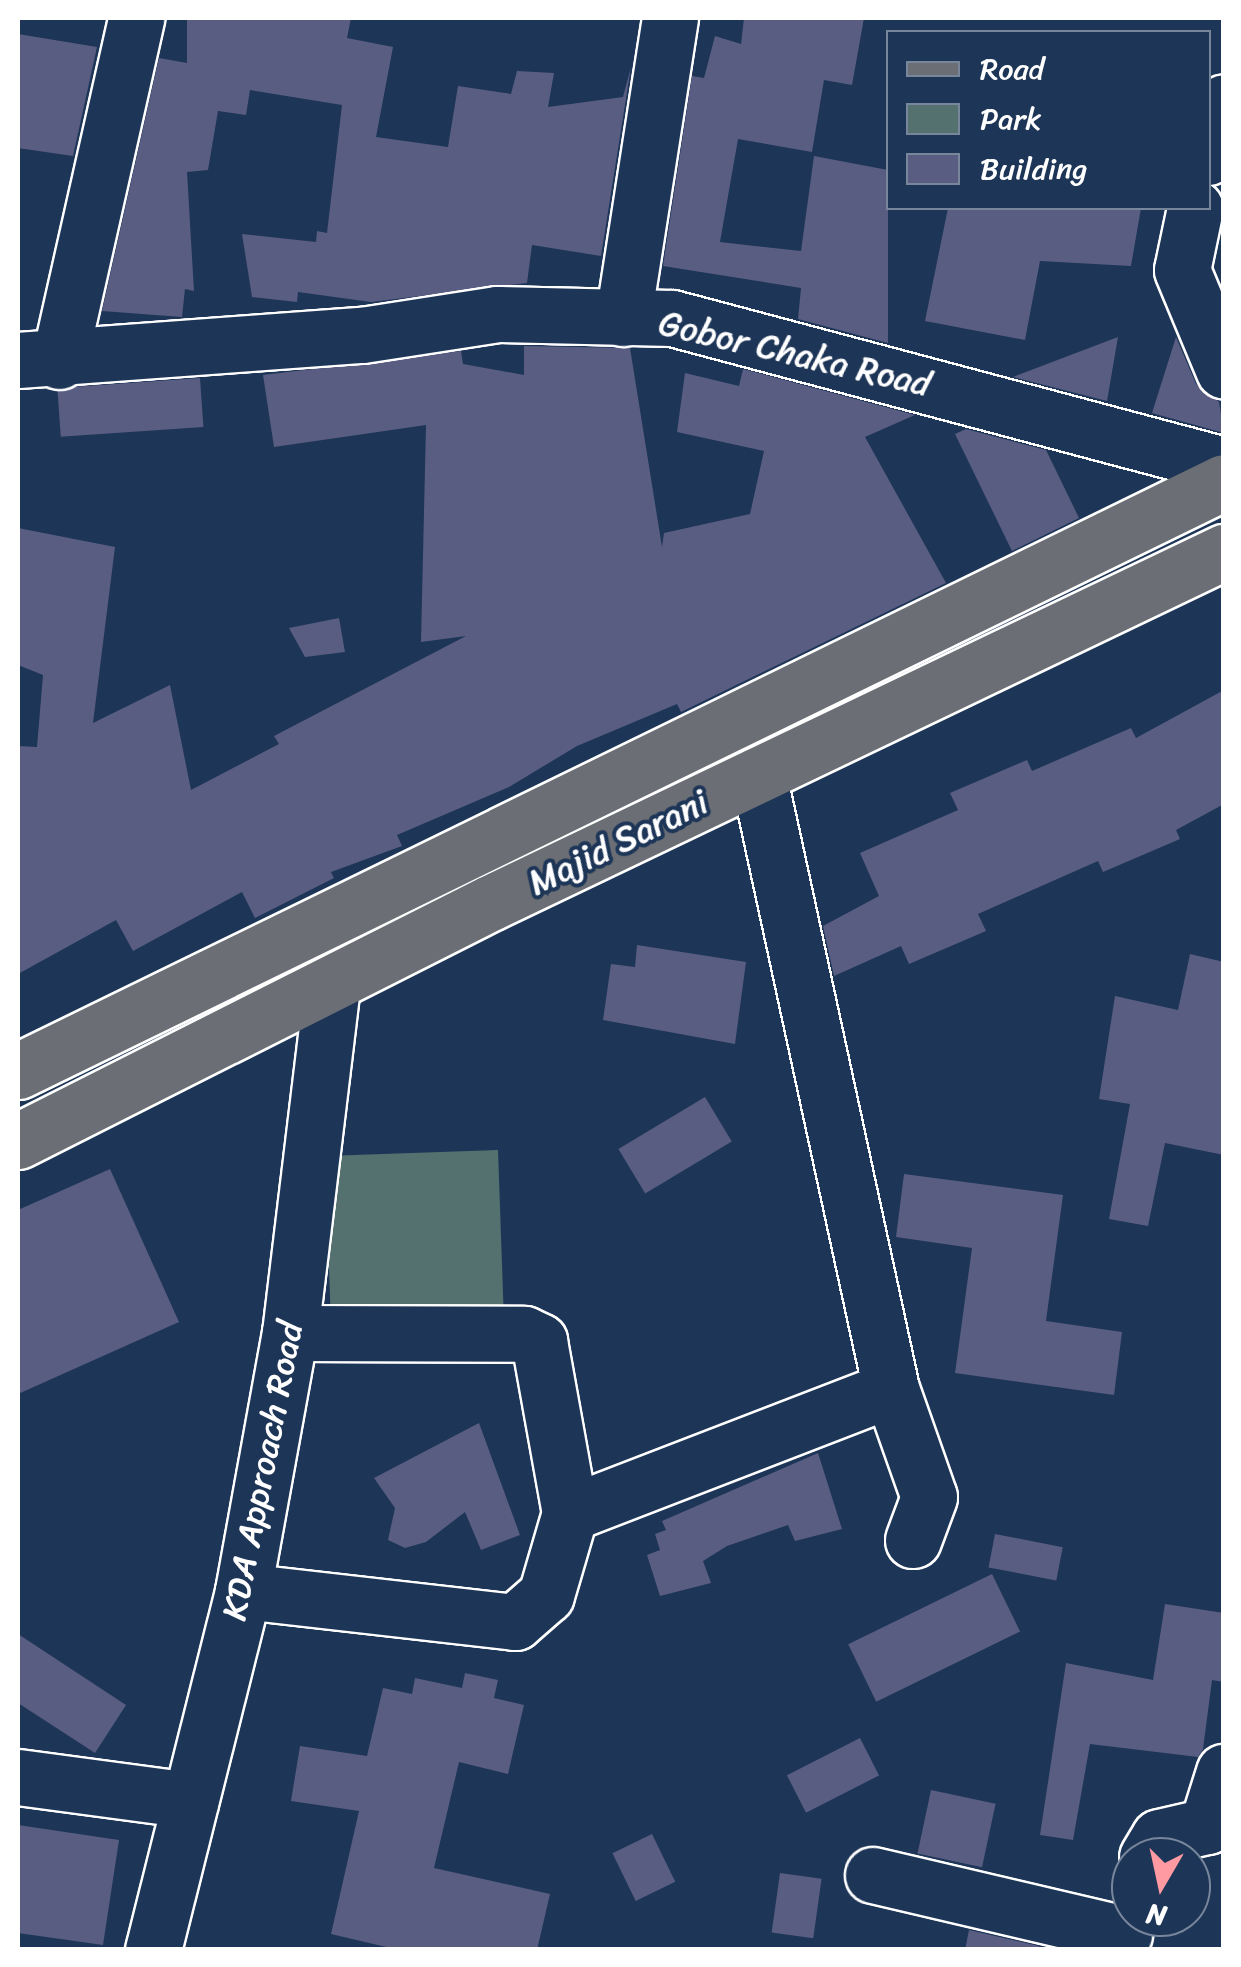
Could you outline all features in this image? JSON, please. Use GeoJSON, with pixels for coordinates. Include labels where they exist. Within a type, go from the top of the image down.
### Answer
{"type":"FeatureCollection","features":[{"type":"Feature","properties":{"kind":"main road","name":"Majid Sarani"},"geometry":{"type":"LineString","coordinates":[[18,1071],[1224,482]]}},
{"type":"Feature","properties":{"kind":"main road","name":"Majid Sarani"},"geometry":{"type":"LineString","coordinates":[[18,1141],[758,775],[1224,552]]}},
{"type":"Feature","properties":{"kind":"street","name":"Gobor Chaka Road"},"geometry":{"type":"LineString","coordinates":[[136,18],[38,360],[362,335],[496,314],[672,318],[1224,465]]}},
{"type":"Feature","properties":{"kind":"street"},"geometry":{"type":"LineString","coordinates":[[624,318],[670,18]]}},
{"type":"Feature","properties":{"kind":"street"},"geometry":{"type":"LineString","coordinates":[[1211,147],[1224,102]]}},
{"type":"Feature","properties":{"kind":"street"},"geometry":{"type":"LineString","coordinates":[[1195,210],[1182,270],[1224,371]]}},
{"type":"Feature","properties":{"kind":"street"},"geometry":{"type":"LineString","coordinates":[[758,775],[891,1389],[929,1497],[913,1540]]}},
{"type":"Feature","properties":{"kind":"street","name":"KDA Approach Road"},"geometry":{"type":"LineString","coordinates":[[152,1950],[242,1590],[290,1333],[332,985]]}},
{"type":"Feature","properties":{"kind":"street"},"geometry":{"type":"LineString","coordinates":[[242,1590],[515,1622],[546,1595],[570,1513],[539,1342],[524,1334],[290,1333]]}},
{"type":"Feature","properties":{"kind":"street"},"geometry":{"type":"LineString","coordinates":[[570,1513],[891,1389]]}},
{"type":"Feature","properties":{"kind":"street"},"geometry":{"type":"LineString","coordinates":[[1163,1837],[1207,1826],[1224,1772]]}},
{"type":"Feature","properties":{"kind":"street"},"geometry":{"type":"LineString","coordinates":[[18,1777],[190,1800]]}},
{"type":"Feature","properties":{"kind":"street"},"geometry":{"type":"LineString","coordinates":[[873,1875],[1111,1929]]}},
{"type":"Feature","properties":{"kind":"green space"},"geometry":{"type":"Polygon","coordinates":[[[498,1150],[504,1319],[331,1325],[325,1156],[498,1150]]]}},
{"type":"Feature","properties":{"kind":"building"},"geometry":{"type":"Polygon","coordinates":[[[187,18],[351,18],[347,38],[393,47],[376,137],[448,147],[458,86],[511,94],[517,71],[554,73],[548,107],[623,97],[631,67],[601,256],[532,245],[527,283],[371,302],[298,292],[297,302],[252,297],[242,234],[316,242],[317,231],[327,233],[342,105],[250,90],[246,115],[218,111],[208,170],[187,172],[194,291],[185,289],[182,317],[102,311],[159,58],[187,63],[187,18]]]}},
{"type":"Feature","properties":{"kind":"building"},"geometry":{"type":"Polygon","coordinates":[[[744,18],[864,18],[852,85],[824,80],[812,152],[738,139],[720,242],[801,251],[814,156],[886,170],[888,343],[798,319],[801,288],[663,266],[692,76],[704,78],[715,36],[741,44],[744,18]]]}},
{"type":"Feature","properties":{"kind":"building"},"geometry":{"type":"Polygon","coordinates":[[[18,34],[97,47],[73,156],[18,148],[18,34]]]}},
{"type":"Feature","properties":{"kind":"building"},"geometry":{"type":"Polygon","coordinates":[[[948,210],[1141,210],[1131,266],[1040,261],[1025,340],[925,321],[948,210]]]}},
{"type":"Feature","properties":{"kind":"building"},"geometry":{"type":"Polygon","coordinates":[[[1118,337],[1107,401],[1013,377],[1118,337]]]}},
{"type":"Feature","properties":{"kind":"building"},"geometry":{"type":"Polygon","coordinates":[[[1176,337],[1196,384],[1219,402],[1224,433],[1152,413],[1176,337]]]}},
{"type":"Feature","properties":{"kind":"building"},"geometry":{"type":"Polygon","coordinates":[[[524,346],[630,348],[662,547],[664,533],[750,514],[764,451],[677,432],[685,373],[739,386],[743,369],[915,415],[865,437],[946,583],[681,712],[677,704],[577,746],[509,787],[397,835],[402,846],[331,872],[334,878],[255,918],[242,892],[133,951],[116,920],[18,974],[18,746],[37,747],[43,675],[18,665],[18,528],[115,547],[93,723],[170,685],[191,790],[279,744],[274,736],[466,636],[421,642],[426,425],[274,447],[263,375],[461,351],[463,364],[524,375],[524,346]]]}},
{"type":"Feature","properties":{"kind":"building"},"geometry":{"type":"Polygon","coordinates":[[[200,378],[203,427],[61,437],[57,388],[200,378]]]}},
{"type":"Feature","properties":{"kind":"building"},"geometry":{"type":"Polygon","coordinates":[[[966,429],[1046,450],[1079,518],[1012,551],[955,434],[966,429]]]}},
{"type":"Feature","properties":{"kind":"building"},"geometry":{"type":"Polygon","coordinates":[[[339,618],[345,652],[305,657],[289,628],[339,618]]]}},
{"type":"Feature","properties":{"kind":"building"},"geometry":{"type":"Polygon","coordinates":[[[1224,690],[1224,804],[1176,830],[1180,839],[1103,872],[1098,861],[978,914],[986,931],[909,964],[901,946],[834,976],[823,926],[879,896],[860,853],[958,810],[950,793],[1027,760],[1032,771],[1131,728],[1136,738],[1224,690]]]}},
{"type":"Feature","properties":{"kind":"building"},"geometry":{"type":"Polygon","coordinates":[[[637,945],[746,962],[735,1044],[603,1020],[611,964],[635,967],[637,945]]]}},
{"type":"Feature","properties":{"kind":"building"},"geometry":{"type":"Polygon","coordinates":[[[1190,954],[1224,962],[1224,1155],[1165,1143],[1148,1226],[1109,1219],[1130,1104],[1099,1099],[1115,996],[1178,1010],[1190,954]]]}},
{"type":"Feature","properties":{"kind":"building"},"geometry":{"type":"Polygon","coordinates":[[[705,1097],[732,1142],[645,1194],[618,1149],[705,1097]]]}},
{"type":"Feature","properties":{"kind":"building"},"geometry":{"type":"Polygon","coordinates":[[[110,1169],[179,1322],[18,1394],[18,1210],[110,1169]]]}},
{"type":"Feature","properties":{"kind":"building"},"geometry":{"type":"Polygon","coordinates":[[[904,1174],[1063,1195],[1046,1321],[1122,1332],[1114,1395],[955,1373],[972,1248],[896,1237],[904,1174]]]}},
{"type":"Feature","properties":{"kind":"building"},"geometry":{"type":"Polygon","coordinates":[[[479,1423],[520,1535],[481,1550],[465,1512],[426,1542],[405,1548],[388,1540],[395,1508],[374,1478],[479,1423]]]}},
{"type":"Feature","properties":{"kind":"building"},"geometry":{"type":"Polygon","coordinates":[[[818,1453],[842,1529],[795,1541],[788,1525],[727,1546],[703,1561],[711,1583],[660,1596],[647,1555],[660,1550],[655,1534],[666,1530],[662,1521],[818,1453]]]}},
{"type":"Feature","properties":{"kind":"building"},"geometry":{"type":"Polygon","coordinates":[[[995,1534],[1063,1547],[1056,1581],[989,1567],[995,1534]]]}},
{"type":"Feature","properties":{"kind":"building"},"geometry":{"type":"Polygon","coordinates":[[[992,1574],[1020,1632],[876,1702],[848,1644],[992,1574]]]}},
{"type":"Feature","properties":{"kind":"building"},"geometry":{"type":"Polygon","coordinates":[[[1165,1604],[1224,1613],[1224,1682],[1212,1680],[1203,1749],[1198,1757],[1090,1744],[1073,1840],[1040,1835],[1066,1663],[1153,1680],[1165,1604]]]}},
{"type":"Feature","properties":{"kind":"building"},"geometry":{"type":"Polygon","coordinates":[[[18,1634],[126,1705],[95,1753],[18,1703],[18,1634]]]}},
{"type":"Feature","properties":{"kind":"building"},"geometry":{"type":"Polygon","coordinates":[[[465,1673],[498,1680],[494,1698],[524,1705],[508,1774],[459,1762],[434,1868],[550,1894],[537,1950],[399,1950],[331,1934],[359,1811],[291,1801],[300,1746],[367,1756],[383,1688],[412,1694],[415,1678],[462,1688],[465,1673]]]}},
{"type":"Feature","properties":{"kind":"building"},"geometry":{"type":"Polygon","coordinates":[[[860,1738],[879,1775],[806,1813],[787,1775],[860,1738]]]}},
{"type":"Feature","properties":{"kind":"building"},"geometry":{"type":"Polygon","coordinates":[[[931,1790],[996,1804],[982,1867],[917,1854],[931,1790]]]}},
{"type":"Feature","properties":{"kind":"building"},"geometry":{"type":"Polygon","coordinates":[[[18,1825],[119,1840],[103,1945],[18,1933],[18,1825]]]}},
{"type":"Feature","properties":{"kind":"building"},"geometry":{"type":"Polygon","coordinates":[[[652,1834],[675,1882],[636,1901],[612,1853],[652,1834]]]}},
{"type":"Feature","properties":{"kind":"building"},"geometry":{"type":"Polygon","coordinates":[[[780,1873],[822,1879],[813,1938],[772,1932],[780,1873]]]}},
{"type":"Feature","properties":{"kind":"building"},"geometry":{"type":"Polygon","coordinates":[[[969,1930],[1039,1946],[1038,1950],[965,1950],[969,1930]]]}}]}
